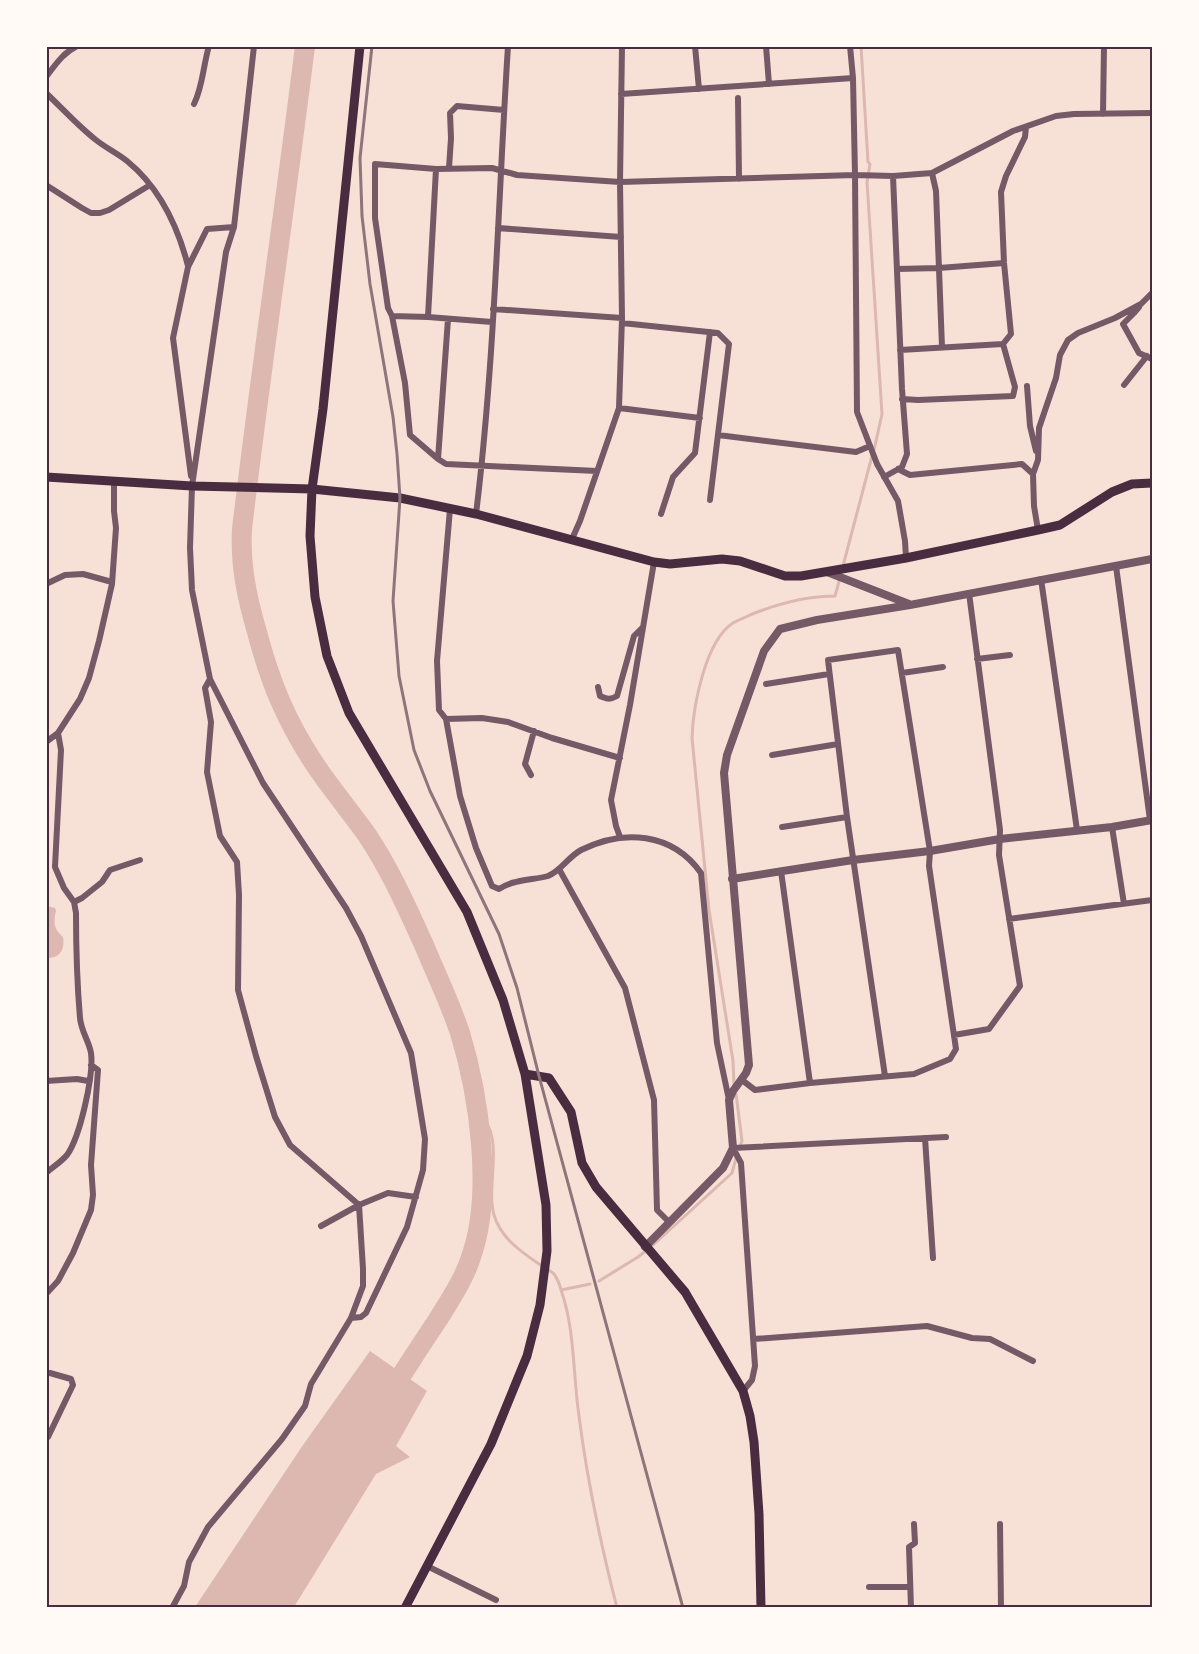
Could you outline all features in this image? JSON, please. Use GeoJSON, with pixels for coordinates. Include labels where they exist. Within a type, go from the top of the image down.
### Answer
{"type":"FeatureCollection","features":[{"type":"Feature","properties":{"kind":"main road"},"geometry":{"type":"LineString","coordinates":[[360,46],[323,409],[312,489],[310,536],[315,597],[327,656],[349,712],[467,912],[503,1000],[525,1074],[546,1205],[547,1251],[540,1305],[527,1356],[491,1444],[405,1608]]}},
{"type":"Feature","properties":{"kind":"main road"},"geometry":{"type":"LineString","coordinates":[[46,477],[192,486],[312,489],[400,498],[476,513],[654,562],[670,564],[740,561],[785,576],[801,576],[906,558],[1060,525],[1112,492],[1132,484],[1152,483]]}},
{"type":"Feature","properties":{"kind":"main road"},"geometry":{"type":"LineString","coordinates":[[525,1074],[549,1078],[571,1112],[582,1164],[596,1187],[685,1292],[742,1391],[750,1416],[754,1443],[759,1514],[761,1608]]}},
{"type":"Feature","properties":{"kind":"street"},"geometry":{"type":"LineString","coordinates":[[46,77],[60,59],[77,46]]}},
{"type":"Feature","properties":{"kind":"street"},"geometry":{"type":"LineString","coordinates":[[194,104],[200,92],[209,46]]}},
{"type":"Feature","properties":{"kind":"street"},"geometry":{"type":"LineString","coordinates":[[254,46],[234,227],[226,252],[192,486],[190,548],[192,590],[210,679],[263,783],[346,908],[361,936],[411,1053],[425,1139],[423,1170],[407,1227],[366,1313],[361,1317],[351,1318]]}},
{"type":"Feature","properties":{"kind":"street"},"geometry":{"type":"LineString","coordinates":[[476,513],[482,466],[494,309],[508,46]]}},
{"type":"Feature","properties":{"kind":"street"},"geometry":{"type":"LineString","coordinates":[[572,539],[619,408],[622,321],[621,46]]}},
{"type":"Feature","properties":{"kind":"street"},"geometry":{"type":"LineString","coordinates":[[695,46],[699,89]]}},
{"type":"Feature","properties":{"kind":"street"},"geometry":{"type":"LineString","coordinates":[[766,46],[769,84]]}},
{"type":"Feature","properties":{"kind":"street"},"geometry":{"type":"LineString","coordinates":[[850,46],[855,175],[857,412],[877,464],[898,501],[906,558]]}},
{"type":"Feature","properties":{"kind":"street"},"geometry":{"type":"LineString","coordinates":[[1103,114],[1104,46]]}},
{"type":"Feature","properties":{"kind":"street"},"geometry":{"type":"LineString","coordinates":[[621,94],[852,78]]}},
{"type":"Feature","properties":{"kind":"street"},"geometry":{"type":"LineString","coordinates":[[46,93],[98,142],[126,160],[150,185],[178,233],[188,267]]}},
{"type":"Feature","properties":{"kind":"street"},"geometry":{"type":"LineString","coordinates":[[738,98],[739,178]]}},
{"type":"Feature","properties":{"kind":"street"},"geometry":{"type":"LineString","coordinates":[[449,168],[450,113],[457,106],[504,110]]}},
{"type":"Feature","properties":{"kind":"street"},"geometry":{"type":"LineString","coordinates":[[597,471],[446,464],[410,435],[405,383],[392,316],[388,308],[375,218],[375,164],[436,168],[492,168],[517,175],[620,182],[855,175],[893,176],[932,173],[1013,131],[1056,116],[1152,113]]}},
{"type":"Feature","properties":{"kind":"street"},"geometry":{"type":"LineString","coordinates":[[900,350],[1003,344],[1011,334],[1004,263],[1001,192],[1005,176],[1025,137],[1026,127]]}},
{"type":"Feature","properties":{"kind":"street"},"geometry":{"type":"LineString","coordinates":[[428,317],[436,168]]}},
{"type":"Feature","properties":{"kind":"street"},"geometry":{"type":"LineString","coordinates":[[932,173],[936,191],[942,347]]}},
{"type":"Feature","properties":{"kind":"street"},"geometry":{"type":"LineString","coordinates":[[884,477],[902,466],[907,454],[902,399],[893,176]]}},
{"type":"Feature","properties":{"kind":"street"},"geometry":{"type":"LineString","coordinates":[[46,185],[91,213],[100,213],[150,185]]}},
{"type":"Feature","properties":{"kind":"street"},"geometry":{"type":"LineString","coordinates":[[192,486],[173,338],[188,267],[207,229],[234,227]]}},
{"type":"Feature","properties":{"kind":"street"},"geometry":{"type":"LineString","coordinates":[[498,228],[621,237]]}},
{"type":"Feature","properties":{"kind":"street"},"geometry":{"type":"LineString","coordinates":[[897,269],[1004,263]]}},
{"type":"Feature","properties":{"kind":"street"},"geometry":{"type":"LineString","coordinates":[[1124,385],[1150,357],[1139,352],[1123,324],[1152,293]]}},
{"type":"Feature","properties":{"kind":"street"},"geometry":{"type":"LineString","coordinates":[[1038,530],[1034,506],[1033,474],[1038,460],[1039,428],[1056,378],[1060,356],[1068,340],[1078,333],[1115,318],[1141,304]]}},
{"type":"Feature","properties":{"kind":"street"},"geometry":{"type":"LineString","coordinates":[[494,309],[718,333],[729,344],[710,500]]}},
{"type":"Feature","properties":{"kind":"street"},"geometry":{"type":"LineString","coordinates":[[392,316],[492,322]]}},
{"type":"Feature","properties":{"kind":"street"},"geometry":{"type":"LineString","coordinates":[[438,459],[448,319]]}},
{"type":"Feature","properties":{"kind":"street"},"geometry":{"type":"LineString","coordinates":[[661,514],[673,477],[695,453],[710,332]]}},
{"type":"Feature","properties":{"kind":"street"},"geometry":{"type":"LineString","coordinates":[[902,399],[1013,396],[1015,387],[1003,344]]}},
{"type":"Feature","properties":{"kind":"street"},"geometry":{"type":"LineString","coordinates":[[1027,386],[1030,426],[1038,460]]}},
{"type":"Feature","properties":{"kind":"street"},"geometry":{"type":"LineString","coordinates":[[619,408],[700,418]]}},
{"type":"Feature","properties":{"kind":"street"},"geometry":{"type":"LineString","coordinates":[[718,435],[856,452],[870,446]]}},
{"type":"Feature","properties":{"kind":"street"},"geometry":{"type":"LineString","coordinates":[[898,469],[910,475],[1022,464],[1033,474]]}},
{"type":"Feature","properties":{"kind":"street"},"geometry":{"type":"LineString","coordinates":[[46,742],[58,733],[80,699],[89,678],[112,582],[116,528],[114,481]]}},
{"type":"Feature","properties":{"kind":"street"},"geometry":{"type":"LineString","coordinates":[[450,509],[437,661],[439,710],[446,719],[460,796],[476,848],[492,886],[499,889],[513,882],[548,876],[581,850],[621,837],[663,842],[692,861],[700,873],[717,1043],[729,1100],[733,1148],[741,1163],[756,1366],[752,1380],[742,1391]]}},
{"type":"Feature","properties":{"kind":"street"},"geometry":{"type":"LineString","coordinates":[[729,1100],[749,1065],[724,773],[727,755],[764,651],[780,629],[817,620],[1152,559]]}},
{"type":"Feature","properties":{"kind":"street"},"geometry":{"type":"LineString","coordinates":[[621,837],[616,826],[611,800],[654,562]]}},
{"type":"Feature","properties":{"kind":"street"},"geometry":{"type":"LineString","coordinates":[[732,879],[1000,839],[1151,820],[1116,566]]}},
{"type":"Feature","properties":{"kind":"street"},"geometry":{"type":"LineString","coordinates":[[826,571],[910,604]]}},
{"type":"Feature","properties":{"kind":"street"},"geometry":{"type":"LineString","coordinates":[[46,584],[65,575],[83,574],[112,582]]}},
{"type":"Feature","properties":{"kind":"street"},"geometry":{"type":"LineString","coordinates":[[1041,579],[1077,830]]}},
{"type":"Feature","properties":{"kind":"street"},"geometry":{"type":"LineString","coordinates":[[954,1035],[989,1029],[1020,986],[999,855],[1000,830],[969,593]]}},
{"type":"Feature","properties":{"kind":"street"},"geometry":{"type":"LineString","coordinates":[[598,687],[600,696],[606,699],[617,696],[634,636],[643,628]]}},
{"type":"Feature","properties":{"kind":"street"},"geometry":{"type":"LineString","coordinates":[[742,1080],[755,1090],[914,1074],[950,1059],[956,1049],[929,866],[930,851],[898,650],[828,660],[847,817],[885,1076]]}},
{"type":"Feature","properties":{"kind":"street"},"geometry":{"type":"LineString","coordinates":[[977,659],[1010,655]]}},
{"type":"Feature","properties":{"kind":"street"},"geometry":{"type":"LineString","coordinates":[[902,673],[943,667]]}},
{"type":"Feature","properties":{"kind":"street"},"geometry":{"type":"LineString","coordinates":[[766,684],[829,674]]}},
{"type":"Feature","properties":{"kind":"street"},"geometry":{"type":"LineString","coordinates":[[172,1608],[184,1587],[189,1562],[208,1527],[282,1439],[305,1406],[311,1384],[351,1318],[363,1286],[359,1205],[290,1145],[274,1117],[238,990],[237,862],[220,836],[207,772],[211,722],[205,688],[210,679]]}},
{"type":"Feature","properties":{"kind":"street"},"geometry":{"type":"LineString","coordinates":[[446,719],[482,718],[508,722],[620,758]]}},
{"type":"Feature","properties":{"kind":"street"},"geometry":{"type":"LineString","coordinates":[[531,775],[525,764],[534,731]]}},
{"type":"Feature","properties":{"kind":"street"},"geometry":{"type":"LineString","coordinates":[[46,1173],[65,1157],[79,1129],[91,1065],[91,1052],[81,1027],[74,902],[64,888],[55,867],[61,750],[58,733]]}},
{"type":"Feature","properties":{"kind":"street"},"geometry":{"type":"LineString","coordinates":[[772,755],[838,744]]}},
{"type":"Feature","properties":{"kind":"street"},"geometry":{"type":"LineString","coordinates":[[782,827],[847,817]]}},
{"type":"Feature","properties":{"kind":"street"},"geometry":{"type":"LineString","coordinates":[[1112,826],[1124,904]]}},
{"type":"Feature","properties":{"kind":"street"},"geometry":{"type":"LineString","coordinates":[[74,902],[102,882],[110,870],[140,860]]}},
{"type":"Feature","properties":{"kind":"street"},"geometry":{"type":"LineString","coordinates":[[559,869],[625,988],[654,1100],[657,1210],[669,1222]]}},
{"type":"Feature","properties":{"kind":"street"},"geometry":{"type":"LineString","coordinates":[[781,871],[810,1083]]}},
{"type":"Feature","properties":{"kind":"street"},"geometry":{"type":"LineString","coordinates":[[1009,919],[1152,900]]}},
{"type":"Feature","properties":{"kind":"street"},"geometry":{"type":"LineString","coordinates":[[46,1294],[58,1281],[73,1253],[91,1210],[93,1195],[91,1165],[98,1070],[91,1065]]}},
{"type":"Feature","properties":{"kind":"street"},"geometry":{"type":"LineString","coordinates":[[46,1081],[77,1079],[88,1082]]}},
{"type":"Feature","properties":{"kind":"street"},"geometry":{"type":"LineString","coordinates":[[733,1148],[946,1137]]}},
{"type":"Feature","properties":{"kind":"street"},"geometry":{"type":"LineString","coordinates":[[925,1138],[933,1258]]}},
{"type":"Feature","properties":{"kind":"street"},"geometry":{"type":"LineString","coordinates":[[645,1246],[723,1168],[733,1148]]}},
{"type":"Feature","properties":{"kind":"street"},"geometry":{"type":"LineString","coordinates":[[321,1226],[359,1205],[388,1193],[416,1197]]}},
{"type":"Feature","properties":{"kind":"street"},"geometry":{"type":"LineString","coordinates":[[754,1339],[927,1326],[972,1338],[990,1339],[1033,1362]]}},
{"type":"Feature","properties":{"kind":"street"},"geometry":{"type":"LineString","coordinates":[[46,1373],[71,1379],[73,1385],[48,1437]]}},
{"type":"Feature","properties":{"kind":"street"},"geometry":{"type":"LineString","coordinates":[[910,1608],[909,1547],[915,1543],[914,1524]]}},
{"type":"Feature","properties":{"kind":"street"},"geometry":{"type":"LineString","coordinates":[[1000,1524],[1001,1608]]}},
{"type":"Feature","properties":{"kind":"street"},"geometry":{"type":"LineString","coordinates":[[427,1566],[496,1600]]}},
{"type":"Feature","properties":{"kind":"street"},"geometry":{"type":"LineString","coordinates":[[869,1587],[910,1587]]}},
{"type":"Feature","properties":{"kind":"shaded area"},"geometry":{"type":"Polygon","coordinates":[[[47,906],[55,908],[55,926],[63,937],[61,952],[52,958],[47,958],[47,906]]]}},
{"type":"Feature","properties":{"kind":"shaded area"},"geometry":{"type":"Polygon","coordinates":[[[370,1351],[427,1391],[396,1446],[410,1457],[376,1474],[294,1607],[195,1607],[303,1445],[370,1351]]]}},
{"type":"Feature","properties":{"kind":"waterway"},"geometry":{"type":"LineString","coordinates":[[305,46],[242,529],[242,556],[247,594],[268,668],[288,718],[316,766],[367,835],[383,861],[424,945],[460,1033],[473,1085],[481,1144],[482,1202],[469,1263],[447,1305],[387,1397]]}},
{"type":"Feature","properties":{"kind":"waterway"},"geometry":{"type":"LineString","coordinates":[[861,46],[868,162],[870,164],[867,182],[882,414],[874,450]]}},
{"type":"Feature","properties":{"kind":"waterway"},"geometry":{"type":"LineString","coordinates":[[843,566],[872,456]]}},
{"type":"Feature","properties":{"kind":"waterway"},"geometry":{"type":"LineString","coordinates":[[734,1084],[733,1061],[709,910],[692,738],[698,693],[715,644],[733,623],[781,604],[813,597],[835,596],[840,578]]}},
{"type":"Feature","properties":{"kind":"waterway"},"geometry":{"type":"LineString","coordinates":[[736,1094],[742,1141],[740,1146]]}},
{"type":"Feature","properties":{"kind":"waterway"},"geometry":{"type":"LineString","coordinates":[[477,1111],[486,1122],[491,1134],[493,1147],[492,1202],[497,1223],[501,1231],[518,1249],[554,1274],[566,1305],[586,1464],[617,1608]]}},
{"type":"Feature","properties":{"kind":"waterway"},"geometry":{"type":"LineString","coordinates":[[653,1245],[732,1173],[736,1158]]}},
{"type":"Feature","properties":{"kind":"waterway"},"geometry":{"type":"LineString","coordinates":[[599,1281],[648,1249]]}},
{"type":"Feature","properties":{"kind":"waterway"},"geometry":{"type":"LineString","coordinates":[[561,1290],[590,1284]]}},
{"type":"Feature","properties":{"kind":"railway"},"geometry":{"type":"LineString","coordinates":[[372,46],[360,158],[362,216],[370,284],[393,417],[397,454],[400,498],[393,601],[399,676],[414,750],[430,791],[499,934],[517,988],[683,1608]]}}]}
